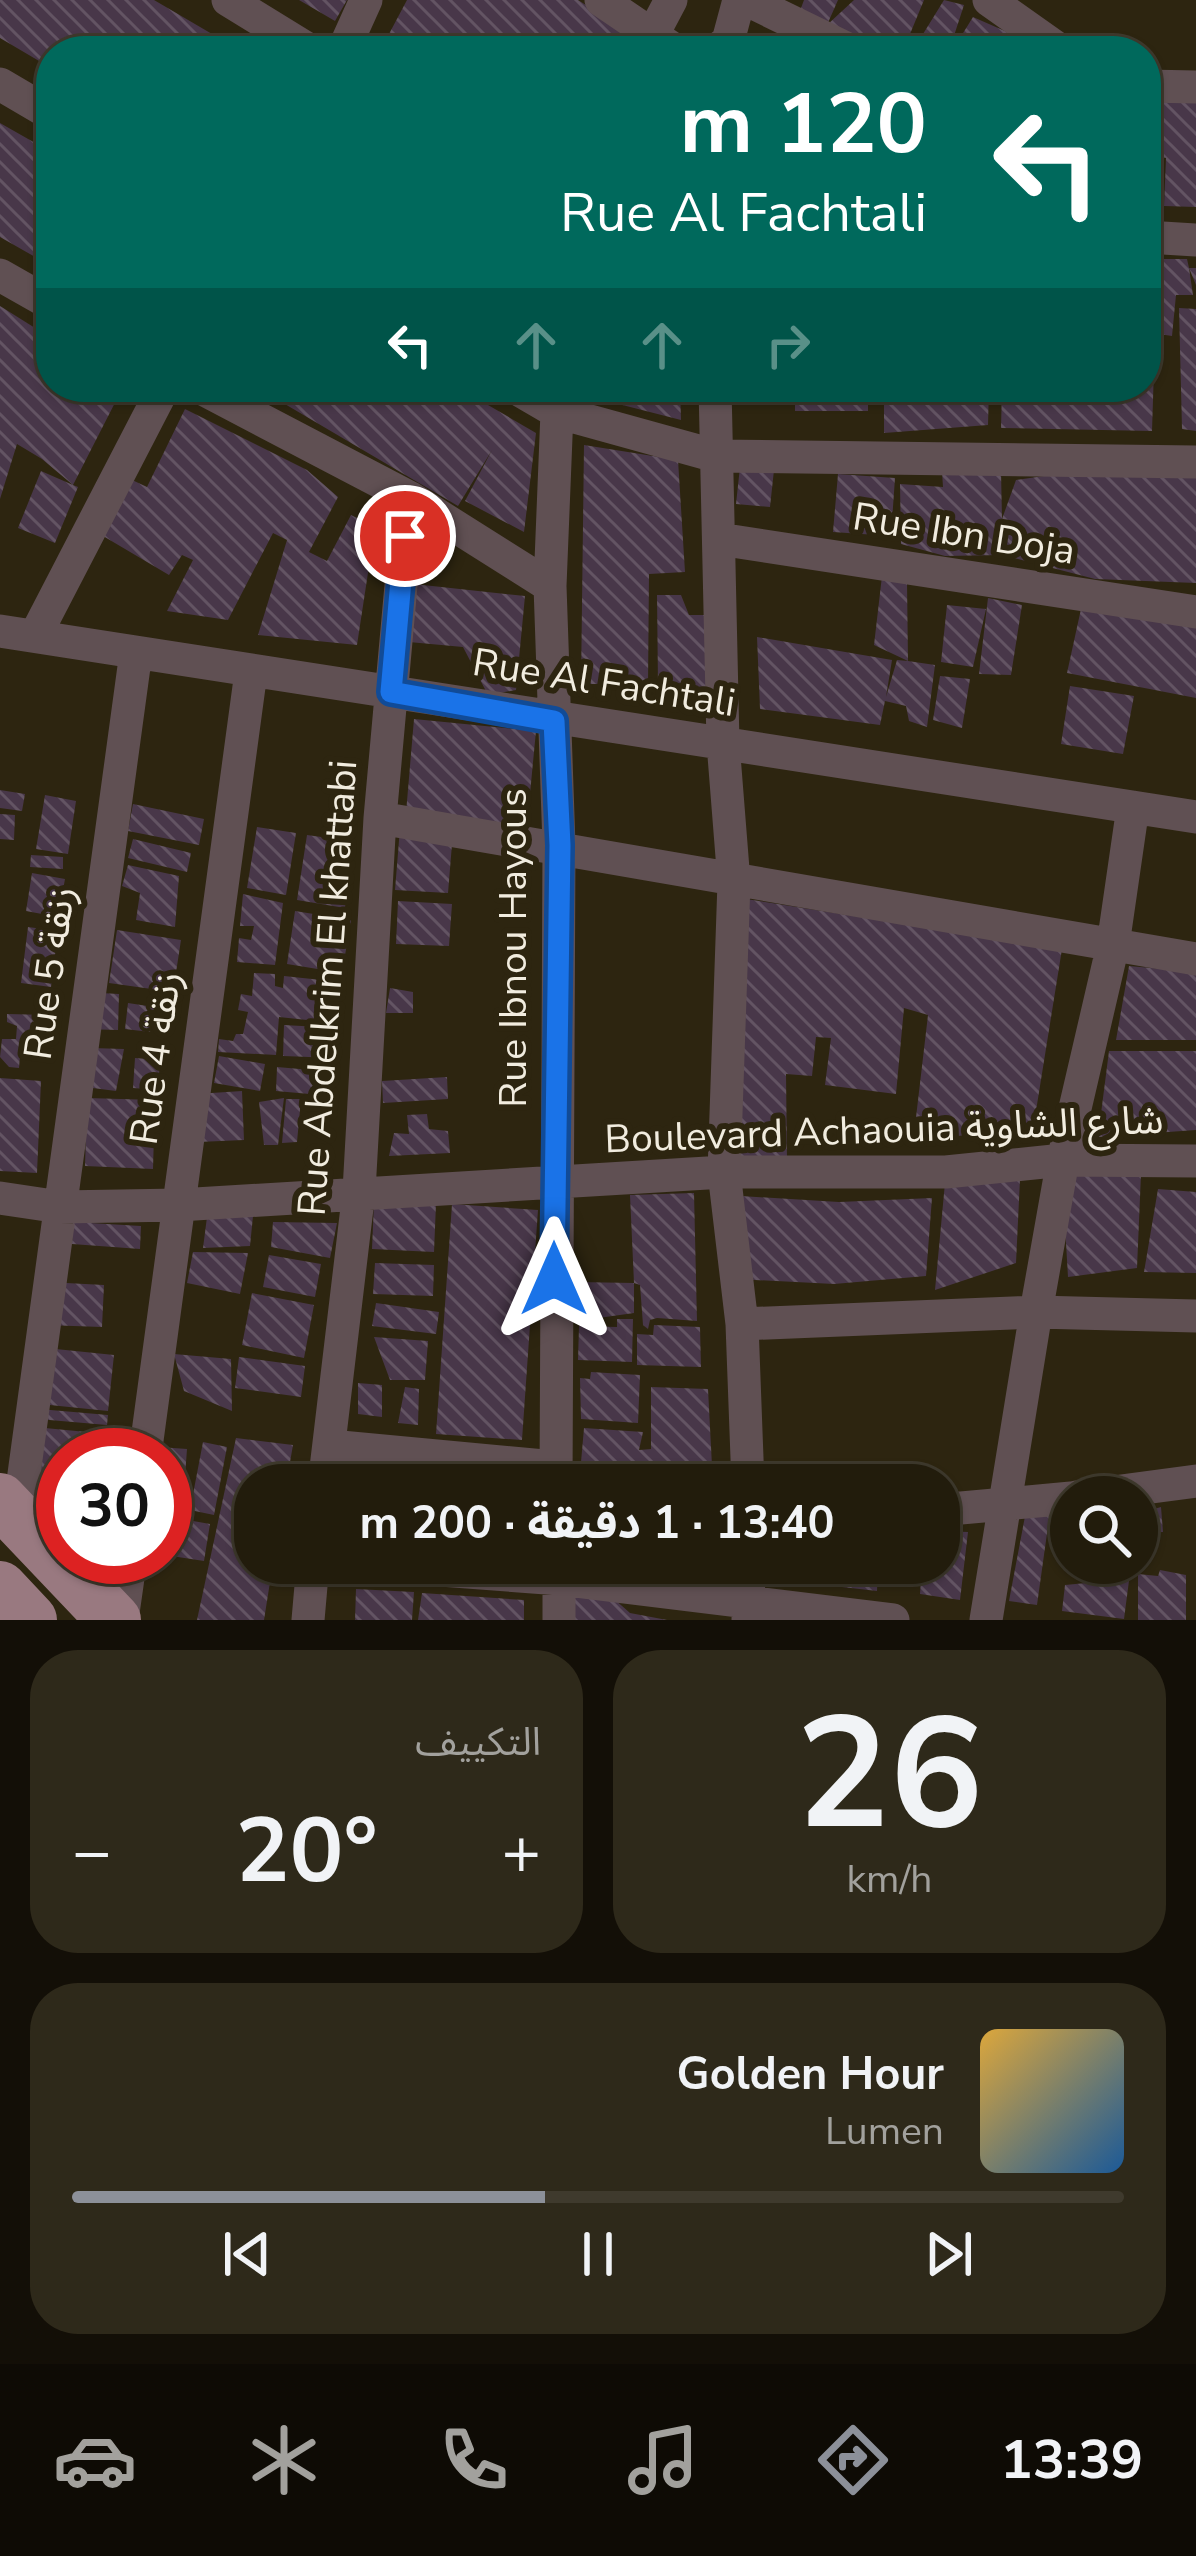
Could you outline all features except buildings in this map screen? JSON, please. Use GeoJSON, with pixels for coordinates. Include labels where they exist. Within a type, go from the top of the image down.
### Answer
{"type":"FeatureCollection","features":[{"type":"Feature","properties":{"kind":"main road"},"geometry":{"type":"LineString","coordinates":[[9,1509],[118,1620]]}},
{"type":"Feature","properties":{"kind":"main road"},"geometry":{"type":"LineString","coordinates":[[0,1588],[30,1620]]}},
{"type":"Feature","properties":{"kind":"street"},"geometry":{"type":"LineString","coordinates":[[227,0],[286,36]]}},
{"type":"Feature","properties":{"kind":"street"},"geometry":{"type":"LineString","coordinates":[[350,36],[366,0]]}},
{"type":"Feature","properties":{"kind":"street"},"geometry":{"type":"LineString","coordinates":[[602,0],[655,36]]}},
{"type":"Feature","properties":{"kind":"street"},"geometry":{"type":"LineString","coordinates":[[665,36],[671,0]]}},
{"type":"Feature","properties":{"kind":"street"},"geometry":{"type":"LineString","coordinates":[[730,36],[743,0],[820,36]]}},
{"type":"Feature","properties":{"kind":"street"},"geometry":{"type":"LineString","coordinates":[[989,0],[1040,36]]}},
{"type":"Feature","properties":{"kind":"street"},"geometry":{"type":"LineString","coordinates":[[0,84],[36,105]]}},
{"type":"Feature","properties":{"kind":"street"},"geometry":{"type":"LineString","coordinates":[[1161,86],[1196,87]]}},
{"type":"Feature","properties":{"kind":"street"},"geometry":{"type":"LineString","coordinates":[[1161,238],[1196,239]]}},
{"type":"Feature","properties":{"kind":"street"},"geometry":{"type":"LineString","coordinates":[[0,275],[36,295]]}},
{"type":"Feature","properties":{"kind":"street"},"geometry":{"type":"LineString","coordinates":[[9,635],[155,402]]}},
{"type":"Feature","properties":{"kind":"street"},"geometry":{"type":"LineString","coordinates":[[228,402],[409,496],[550,586]]}},
{"type":"Feature","properties":{"kind":"street"},"geometry":{"type":"LineString","coordinates":[[540,402],[557,412],[716,456],[1196,462]]}},
{"type":"Feature","properties":{"kind":"street"},"geometry":{"type":"LineString","coordinates":[[715,402],[723,743],[734,881],[724,1172],[742,1324],[747,1464]]}},
{"type":"Feature","properties":{"kind":"street","name":"Rue Ibnou Hayous"},"geometry":{"type":"LineString","coordinates":[[555,1464],[560,845],[550,586],[557,412]]}},
{"type":"Feature","properties":{"kind":"street","name":"Rue Abdelkrim El khattabi"},"geometry":{"type":"LineString","coordinates":[[327,1464],[359,1191],[380,818],[409,496]]}},
{"type":"Feature","properties":{"kind":"street","name":"Rue Ibn Doja"},"geometry":{"type":"LineString","coordinates":[[718,539],[1196,612]]}},
{"type":"Feature","properties":{"kind":"street","name":"Rue Al Fachtali"},"geometry":{"type":"LineString","coordinates":[[9,635],[1196,817]]}},
{"type":"Feature","properties":{"kind":"street","name":"Rue 5 زنقة"},"geometry":{"type":"LineString","coordinates":[[9,1509],[60,1208],[136,652]]}},
{"type":"Feature","properties":{"kind":"street","name":"Rue 4 زنقة"},"geometry":{"type":"LineString","coordinates":[[149,1428],[251,672]]}},
{"type":"Feature","properties":{"kind":"street"},"geometry":{"type":"LineString","coordinates":[[986,1620],[1036,1312],[1064,1160],[1113,945],[1133,807]]}},
{"type":"Feature","properties":{"kind":"street"},"geometry":{"type":"LineString","coordinates":[[380,818],[560,845],[734,881],[1196,959]]}},
{"type":"Feature","properties":{"kind":"street","name":"Boulevard Achaouia شارع الشاوية"},"geometry":{"type":"LineString","coordinates":[[0,1198],[60,1208],[179,1205],[724,1172],[946,1172],[1064,1160],[1196,1161]]}},
{"type":"Feature","properties":{"kind":"street"},"geometry":{"type":"LineString","coordinates":[[742,1324],[1036,1312],[1196,1316],[1196,1326]]}},
{"type":"Feature","properties":{"kind":"street"},"geometry":{"type":"LineString","coordinates":[[330,1446],[465,1464]]}},
{"type":"Feature","properties":{"kind":"street"},"geometry":{"type":"LineString","coordinates":[[1158,1486],[1196,1481]]}},
{"type":"Feature","properties":{"kind":"street"},"geometry":{"type":"LineString","coordinates":[[960,1509],[1050,1501]]}},
{"type":"Feature","properties":{"kind":"street"},"geometry":{"type":"LineString","coordinates":[[118,1620],[125,1584]]}},
{"type":"Feature","properties":{"kind":"street"},"geometry":{"type":"LineString","coordinates":[[308,1620],[311,1584]]}},
{"type":"Feature","properties":{"kind":"street"},"geometry":{"type":"LineString","coordinates":[[559,1620],[560,1584]]}},
{"type":"Feature","properties":{"kind":"street"},"geometry":{"type":"LineString","coordinates":[[620,1584],[748,1612],[892,1620]]}},
{"type":"Feature","properties":{"kind":"route"},"geometry":{"type":"LineString","coordinates":[[405,536],[391,692],[554,721],[560,845],[554,1279]]}}]}
